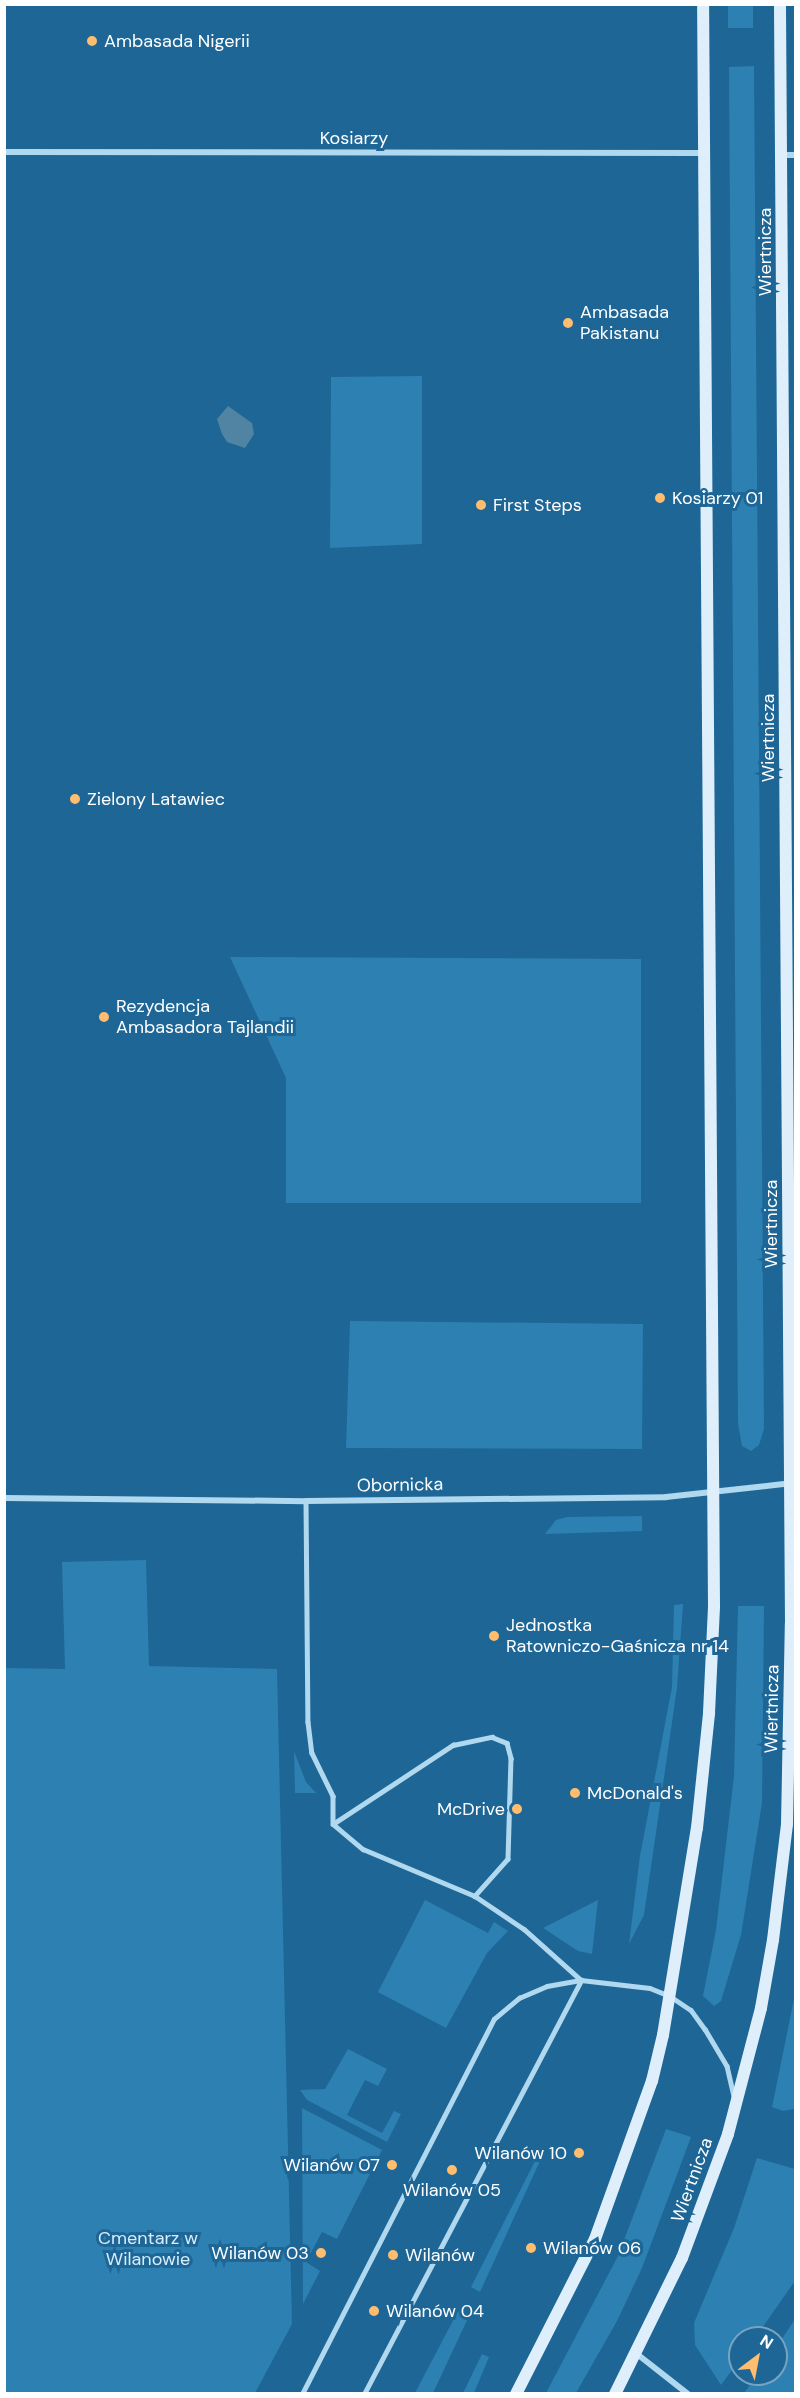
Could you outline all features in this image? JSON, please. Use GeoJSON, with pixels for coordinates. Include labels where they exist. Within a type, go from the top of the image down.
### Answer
{"type":"FeatureCollection","features":[{"type":"Feature","properties":{"kind":"main road"},"geometry":{"type":"LineString","coordinates":[[516,2394],[575,2284],[616,2189],[644,2108],[670,1996],[696,1828],[709,1713],[714,1606],[714,1492],[703,4]]}},
{"type":"Feature","properties":{"kind":"main road","name":"Wiertnicza"},"geometry":{"type":"LineString","coordinates":[[615,2394],[637,2354],[705,2200],[736,2106],[773,1940],[787,1824],[793,1483],[780,4]]}},
{"type":"Feature","properties":{"kind":"street","name":"Kosiarzy"},"geometry":{"type":"LineString","coordinates":[[4,152],[703,153]]}},
{"type":"Feature","properties":{"kind":"street"},"geometry":{"type":"LineString","coordinates":[[782,155],[795,155]]}},
{"type":"Feature","properties":{"kind":"street","name":"Obornicka"},"geometry":{"type":"LineString","coordinates":[[4,1498],[306,1501],[666,1497],[793,1483]]}},
{"type":"Feature","properties":{"kind":"street"},"geometry":{"type":"LineString","coordinates":[[637,2354],[688,2394]]}},
{"type":"Feature","properties":{"kind":"lane"},"geometry":{"type":"LineString","coordinates":[[306,1501],[308,1722],[312,1753],[333,1796],[333,1824]]}},
{"type":"Feature","properties":{"kind":"lane"},"geometry":{"type":"LineString","coordinates":[[333,1824],[453,1745],[492,1737],[507,1743],[511,1758],[508,1859],[475,1896]]}},
{"type":"Feature","properties":{"kind":"lane"},"geometry":{"type":"LineString","coordinates":[[333,1824],[363,1849],[475,1896],[524,1929],[581,1980]]}},
{"type":"Feature","properties":{"kind":"lane"},"geometry":{"type":"LineString","coordinates":[[302,2394],[494,2019],[519,1998],[547,1986],[581,1980],[650,1988],[670,1996],[691,2010],[705,2029],[727,2067],[736,2106]]}},
{"type":"Feature","properties":{"kind":"lane"},"geometry":{"type":"LineString","coordinates":[[364,2394],[581,1980]]}},
{"type":"Feature","properties":{"kind":"green space"},"geometry":{"type":"Polygon","coordinates":[[[728,5],[753,5],[753,28],[728,28],[728,5]]]}},
{"type":"Feature","properties":{"kind":"green space"},"geometry":{"type":"Polygon","coordinates":[[[754,66],[764,1429],[759,1445],[751,1451],[742,1446],[738,1424],[729,67],[754,66]]]}},
{"type":"Feature","properties":{"kind":"green space"},"geometry":{"type":"Polygon","coordinates":[[[422,376],[422,544],[330,548],[331,377],[422,376]]]}},
{"type":"Feature","properties":{"kind":"green space"},"geometry":{"type":"Polygon","coordinates":[[[230,957],[641,959],[641,1203],[286,1203],[286,1078],[230,957]]]}},
{"type":"Feature","properties":{"kind":"green space"},"geometry":{"type":"Polygon","coordinates":[[[350,1321],[643,1324],[642,1449],[346,1448],[350,1321]]]}},
{"type":"Feature","properties":{"kind":"green space"},"geometry":{"type":"Polygon","coordinates":[[[642,1516],[642,1531],[545,1534],[556,1520],[567,1517],[642,1516]]]}},
{"type":"Feature","properties":{"kind":"green space","name":"Cmentarz w Wilanowie"},"geometry":{"type":"Polygon","coordinates":[[[146,1560],[149,1666],[277,1669],[292,2324],[255,2393],[5,2393],[5,1668],[65,1669],[62,1562],[146,1560]]]}},
{"type":"Feature","properties":{"kind":"green space"},"geometry":{"type":"Polygon","coordinates":[[[683,1604],[677,1688],[644,1915],[629,1944],[640,1856],[672,1687],[674,1605],[683,1604]]]}},
{"type":"Feature","properties":{"kind":"green space"},"geometry":{"type":"Polygon","coordinates":[[[738,1606],[764,1606],[762,1803],[741,1935],[721,2001],[714,2006],[703,1996],[716,1930],[734,1776],[738,1606]]]}},
{"type":"Feature","properties":{"kind":"green space"},"geometry":{"type":"Polygon","coordinates":[[[294,1751],[306,1782],[316,1793],[295,1793],[294,1751]]]}},
{"type":"Feature","properties":{"kind":"green space"},"geometry":{"type":"Polygon","coordinates":[[[425,1900],[488,1933],[494,1922],[508,1931],[487,1953],[446,2028],[378,1992],[425,1900]]]}},
{"type":"Feature","properties":{"kind":"green space"},"geometry":{"type":"Polygon","coordinates":[[[598,1900],[592,1954],[578,1951],[543,1928],[598,1900]]]}},
{"type":"Feature","properties":{"kind":"green space"},"geometry":{"type":"Polygon","coordinates":[[[795,1994],[795,2109],[783,2111],[772,2107],[795,1994]]]}},
{"type":"Feature","properties":{"kind":"green space"},"geometry":{"type":"Polygon","coordinates":[[[348,2049],[387,2069],[378,2086],[365,2080],[347,2115],[382,2133],[394,2111],[401,2114],[387,2142],[307,2100],[300,2090],[325,2089],[348,2049]]]}},
{"type":"Feature","properties":{"kind":"green space"},"geometry":{"type":"Polygon","coordinates":[[[302,2108],[382,2150],[337,2239],[322,2232],[306,2262],[320,2271],[303,2304],[302,2108]]]}},
{"type":"Feature","properties":{"kind":"green space"},"geometry":{"type":"Polygon","coordinates":[[[666,2129],[691,2137],[642,2268],[617,2321],[576,2393],[546,2393],[618,2256],[666,2129]]]}},
{"type":"Feature","properties":{"kind":"green space"},"geometry":{"type":"Polygon","coordinates":[[[757,2158],[795,2169],[795,2281],[763,2326],[728,2326],[728,2375],[721,2385],[695,2345],[694,2323],[734,2228],[757,2158]]]}},
{"type":"Feature","properties":{"kind":"green space"},"geometry":{"type":"Polygon","coordinates":[[[536,2159],[540,2161],[480,2292],[471,2287],[536,2159]]]}},
{"type":"Feature","properties":{"kind":"green space"},"geometry":{"type":"Polygon","coordinates":[[[458,2311],[469,2316],[433,2393],[415,2393],[458,2311]]]}},
{"type":"Feature","properties":{"kind":"green space"},"geometry":{"type":"Polygon","coordinates":[[[795,2319],[795,2393],[744,2393],[749,2386],[788,2386],[788,2330],[795,2319]]]}},
{"type":"Feature","properties":{"kind":"green space"},"geometry":{"type":"Polygon","coordinates":[[[482,2354],[489,2357],[474,2393],[463,2393],[482,2354]]]}},
{"type":"Feature","properties":{"kind":"shaded area"},"geometry":{"type":"Polygon","coordinates":[[[228,406],[252,423],[254,434],[245,448],[227,442],[222,434],[217,419],[228,406]]]}},
{"type":"Feature","properties":{"kind":"place","name":"Ambasada Nigerii"},"geometry":{"type":"Point","coordinates":[92,41]}},
{"type":"Feature","properties":{"kind":"place","name":"Ambasada Pakistanu"},"geometry":{"type":"Point","coordinates":[568,323]}},
{"type":"Feature","properties":{"kind":"place","name":"Kosiarzy 01"},"geometry":{"type":"Point","coordinates":[660,498]}},
{"type":"Feature","properties":{"kind":"place","name":"First Steps"},"geometry":{"type":"Point","coordinates":[481,505]}},
{"type":"Feature","properties":{"kind":"place","name":"Zielony Latawiec"},"geometry":{"type":"Point","coordinates":[75,799]}},
{"type":"Feature","properties":{"kind":"place","name":"Rezydencja Ambasadora Tajlandii"},"geometry":{"type":"Point","coordinates":[104,1017]}},
{"type":"Feature","properties":{"kind":"place","name":"Jednostka Ratowniczo-Gaśnicza nr 14"},"geometry":{"type":"Point","coordinates":[494,1636]}},
{"type":"Feature","properties":{"kind":"place","name":"McDonald's"},"geometry":{"type":"Point","coordinates":[575,1793]}},
{"type":"Feature","properties":{"kind":"place","name":"McDrive"},"geometry":{"type":"Point","coordinates":[517,1809]}},
{"type":"Feature","properties":{"kind":"place","name":"Wilanów 10"},"geometry":{"type":"Point","coordinates":[579,2153]}},
{"type":"Feature","properties":{"kind":"place","name":"Wilanów 07"},"geometry":{"type":"Point","coordinates":[392,2165]}},
{"type":"Feature","properties":{"kind":"place","name":"Wilanów 05"},"geometry":{"type":"Point","coordinates":[452,2170]}},
{"type":"Feature","properties":{"kind":"place","name":"Wilanów 06"},"geometry":{"type":"Point","coordinates":[531,2248]}},
{"type":"Feature","properties":{"kind":"place","name":"Wilanów 03"},"geometry":{"type":"Point","coordinates":[321,2253]}},
{"type":"Feature","properties":{"kind":"place","name":"Wilanów"},"geometry":{"type":"Point","coordinates":[393,2255]}},
{"type":"Feature","properties":{"kind":"place","name":"Wilanów 04"},"geometry":{"type":"Point","coordinates":[374,2311]}}]}
